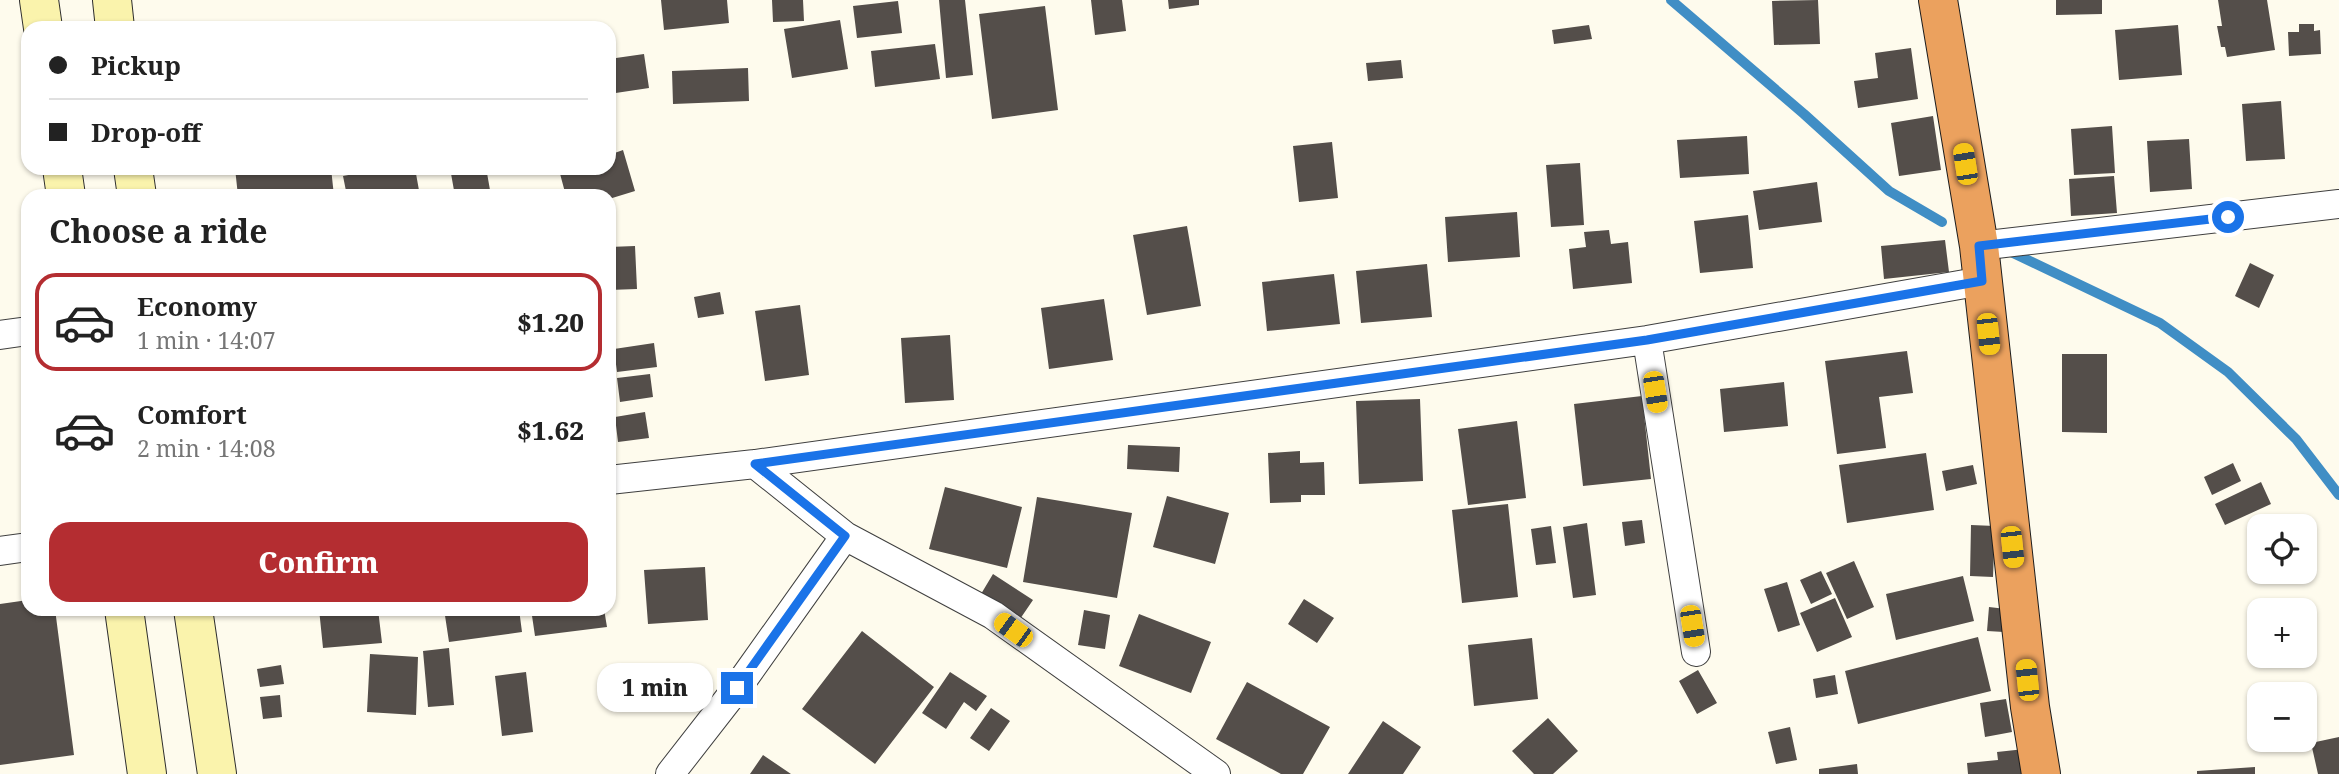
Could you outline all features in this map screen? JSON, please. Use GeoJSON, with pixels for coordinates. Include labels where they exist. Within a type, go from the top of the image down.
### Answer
{"type":"FeatureCollection","features":[{"type":"Feature","properties":{"kind":"highway"},"geometry":{"type":"LineString","coordinates":[[1938,0],[1980,263],[2030,707],[2041,774]]}},
{"type":"Feature","properties":{"kind":"street"},"geometry":{"type":"LineString","coordinates":[[39,0],[42,21]]}},
{"type":"Feature","properties":{"kind":"street"},"geometry":{"type":"LineString","coordinates":[[112,0],[114,21]]}},
{"type":"Feature","properties":{"kind":"street"},"geometry":{"type":"LineString","coordinates":[[616,479],[755,464],[1647,340],[1980,263],[2339,204]]}},
{"type":"Feature","properties":{"kind":"street"},"geometry":{"type":"LineString","coordinates":[[0,335],[21,332]]}},
{"type":"Feature","properties":{"kind":"street"},"geometry":{"type":"LineString","coordinates":[[1647,340],[1696,652]]}},
{"type":"Feature","properties":{"kind":"street"},"geometry":{"type":"LineString","coordinates":[[755,464],[845,536],[993,615],[1216,774]]}},
{"type":"Feature","properties":{"kind":"street"},"geometry":{"type":"LineString","coordinates":[[670,774],[737,688],[845,536]]}},
{"type":"Feature","properties":{"kind":"street"},"geometry":{"type":"LineString","coordinates":[[0,551],[21,548]]}},
{"type":"Feature","properties":{"kind":"street"},"geometry":{"type":"LineString","coordinates":[[125,616],[147,774]]}},
{"type":"Feature","properties":{"kind":"street"},"geometry":{"type":"LineString","coordinates":[[194,616],[217,774]]}},
{"type":"Feature","properties":{"kind":"building"},"geometry":{"type":"Polygon","coordinates":[[[661,0],[727,0],[729,23],[664,30],[661,0]]]}},
{"type":"Feature","properties":{"kind":"building"},"geometry":{"type":"Polygon","coordinates":[[[772,0],[803,0],[804,21],[773,22],[772,0]]]}},
{"type":"Feature","properties":{"kind":"building"},"geometry":{"type":"Polygon","coordinates":[[[939,0],[965,0],[973,75],[946,78],[939,0]]]}},
{"type":"Feature","properties":{"kind":"building"},"geometry":{"type":"Polygon","coordinates":[[[1091,0],[1122,0],[1126,31],[1095,35],[1091,0]]]}},
{"type":"Feature","properties":{"kind":"building"},"geometry":{"type":"Polygon","coordinates":[[[1168,0],[1199,0],[1199,5],[1169,9],[1168,0]]]}},
{"type":"Feature","properties":{"kind":"building"},"geometry":{"type":"Polygon","coordinates":[[[1818,0],[1820,44],[1774,45],[1772,1],[1818,0]]]}},
{"type":"Feature","properties":{"kind":"building"},"geometry":{"type":"Polygon","coordinates":[[[2056,0],[2102,0],[2102,14],[2056,15],[2056,0]]]}},
{"type":"Feature","properties":{"kind":"building"},"geometry":{"type":"Polygon","coordinates":[[[2218,0],[2267,0],[2275,50],[2227,57],[2225,47],[2221,47],[2217,26],[2222,26],[2218,0]]]}},
{"type":"Feature","properties":{"kind":"building"},"geometry":{"type":"Polygon","coordinates":[[[898,1],[902,33],[857,38],[853,6],[898,1]]]}},
{"type":"Feature","properties":{"kind":"building"},"geometry":{"type":"Polygon","coordinates":[[[1045,6],[1058,110],[992,119],[979,14],[1045,6]]]}},
{"type":"Feature","properties":{"kind":"building"},"geometry":{"type":"Polygon","coordinates":[[[840,20],[848,69],[792,78],[784,29],[840,20]]]}},
{"type":"Feature","properties":{"kind":"building"},"geometry":{"type":"Polygon","coordinates":[[[2299,24],[2314,24],[2314,31],[2320,30],[2321,54],[2289,56],[2288,32],[2299,32],[2299,24]]]}},
{"type":"Feature","properties":{"kind":"building"},"geometry":{"type":"Polygon","coordinates":[[[1589,25],[1592,39],[1554,44],[1552,30],[1589,25]]]}},
{"type":"Feature","properties":{"kind":"building"},"geometry":{"type":"Polygon","coordinates":[[[2178,25],[2182,75],[2119,80],[2115,30],[2178,25]]]}},
{"type":"Feature","properties":{"kind":"building"},"geometry":{"type":"Polygon","coordinates":[[[935,44],[940,79],[875,87],[871,51],[935,44]]]}},
{"type":"Feature","properties":{"kind":"building"},"geometry":{"type":"Polygon","coordinates":[[[1911,48],[1918,99],[1858,108],[1854,81],[1878,78],[1875,53],[1911,48]]]}},
{"type":"Feature","properties":{"kind":"building"},"geometry":{"type":"Polygon","coordinates":[[[644,54],[649,88],[616,93],[616,58],[644,54]]]}},
{"type":"Feature","properties":{"kind":"building"},"geometry":{"type":"Polygon","coordinates":[[[1401,60],[1403,78],[1368,81],[1366,63],[1401,60]]]}},
{"type":"Feature","properties":{"kind":"building"},"geometry":{"type":"Polygon","coordinates":[[[748,68],[749,101],[673,104],[672,71],[748,68]]]}},
{"type":"Feature","properties":{"kind":"building"},"geometry":{"type":"Polygon","coordinates":[[[2281,101],[2285,159],[2246,161],[2242,104],[2281,101]]]}},
{"type":"Feature","properties":{"kind":"building"},"geometry":{"type":"Polygon","coordinates":[[[1933,116],[1941,170],[1899,176],[1891,123],[1933,116]]]}},
{"type":"Feature","properties":{"kind":"building"},"geometry":{"type":"Polygon","coordinates":[[[2112,126],[2115,173],[2074,175],[2071,129],[2112,126]]]}},
{"type":"Feature","properties":{"kind":"building"},"geometry":{"type":"Polygon","coordinates":[[[1747,136],[1749,174],[1680,178],[1677,140],[1747,136]]]}},
{"type":"Feature","properties":{"kind":"building"},"geometry":{"type":"Polygon","coordinates":[[[2189,139],[2192,189],[2150,192],[2147,141],[2189,139]]]}},
{"type":"Feature","properties":{"kind":"building"},"geometry":{"type":"Polygon","coordinates":[[[1332,142],[1338,198],[1299,202],[1293,146],[1332,142]]]}},
{"type":"Feature","properties":{"kind":"building"},"geometry":{"type":"Polygon","coordinates":[[[623,150],[635,191],[616,197],[616,189],[564,189],[560,175],[616,175],[616,152],[623,150]]]}},
{"type":"Feature","properties":{"kind":"building"},"geometry":{"type":"Polygon","coordinates":[[[1580,163],[1584,225],[1551,227],[1546,165],[1580,163]]]}},
{"type":"Feature","properties":{"kind":"building"},"geometry":{"type":"Polygon","coordinates":[[[236,175],[332,175],[333,189],[237,189],[236,175]]]}},
{"type":"Feature","properties":{"kind":"building"},"geometry":{"type":"Polygon","coordinates":[[[416,175],[419,189],[346,189],[343,176],[416,175]]]}},
{"type":"Feature","properties":{"kind":"building"},"geometry":{"type":"Polygon","coordinates":[[[451,175],[487,175],[490,189],[454,189],[451,175]]]}},
{"type":"Feature","properties":{"kind":"building"},"geometry":{"type":"Polygon","coordinates":[[[2114,176],[2117,213],[2071,216],[2069,179],[2114,176]]]}},
{"type":"Feature","properties":{"kind":"building"},"geometry":{"type":"Polygon","coordinates":[[[1817,182],[1822,222],[1759,230],[1753,191],[1817,182]]]}},
{"type":"Feature","properties":{"kind":"building"},"geometry":{"type":"Polygon","coordinates":[[[1517,212],[1520,257],[1448,262],[1445,217],[1517,212]]]}},
{"type":"Feature","properties":{"kind":"building"},"geometry":{"type":"Polygon","coordinates":[[[1748,215],[1753,268],[1700,273],[1694,221],[1748,215]]]}},
{"type":"Feature","properties":{"kind":"building"},"geometry":{"type":"Polygon","coordinates":[[[1187,226],[1201,306],[1147,315],[1133,235],[1187,226]]]}},
{"type":"Feature","properties":{"kind":"building"},"geometry":{"type":"Polygon","coordinates":[[[1609,230],[1611,244],[1628,242],[1632,283],[1573,289],[1569,249],[1586,247],[1584,232],[1609,230]]]}},
{"type":"Feature","properties":{"kind":"building"},"geometry":{"type":"Polygon","coordinates":[[[1945,240],[1949,272],[1884,279],[1881,246],[1945,240]]]}},
{"type":"Feature","properties":{"kind":"building"},"geometry":{"type":"Polygon","coordinates":[[[635,246],[637,289],[616,290],[616,247],[635,246]]]}},
{"type":"Feature","properties":{"kind":"building"},"geometry":{"type":"Polygon","coordinates":[[[2250,263],[2274,275],[2259,308],[2235,296],[2250,263]]]}},
{"type":"Feature","properties":{"kind":"building"},"geometry":{"type":"Polygon","coordinates":[[[1427,264],[1432,317],[1361,323],[1356,271],[1427,264]]]}},
{"type":"Feature","properties":{"kind":"building"},"geometry":{"type":"Polygon","coordinates":[[[1334,274],[1340,324],[1267,331],[1262,282],[1334,274]]]}},
{"type":"Feature","properties":{"kind":"building"},"geometry":{"type":"Polygon","coordinates":[[[720,292],[724,314],[698,318],[694,297],[720,292]]]}},
{"type":"Feature","properties":{"kind":"building"},"geometry":{"type":"Polygon","coordinates":[[[1104,299],[1113,360],[1049,369],[1041,308],[1104,299]]]}},
{"type":"Feature","properties":{"kind":"building"},"geometry":{"type":"Polygon","coordinates":[[[800,305],[809,375],[765,381],[755,311],[800,305]]]}},
{"type":"Feature","properties":{"kind":"building"},"geometry":{"type":"Polygon","coordinates":[[[950,335],[954,400],[905,403],[901,338],[950,335]]]}},
{"type":"Feature","properties":{"kind":"building"},"geometry":{"type":"Polygon","coordinates":[[[654,343],[657,367],[617,372],[616,349],[654,343]]]}},
{"type":"Feature","properties":{"kind":"building"},"geometry":{"type":"Polygon","coordinates":[[[1907,351],[1913,393],[1879,397],[1886,448],[1837,454],[1825,361],[1907,351]]]}},
{"type":"Feature","properties":{"kind":"building"},"geometry":{"type":"Polygon","coordinates":[[[2062,354],[2107,354],[2107,433],[2062,432],[2062,354]]]}},
{"type":"Feature","properties":{"kind":"building"},"geometry":{"type":"Polygon","coordinates":[[[650,374],[653,397],[620,402],[617,378],[650,374]]]}},
{"type":"Feature","properties":{"kind":"building"},"geometry":{"type":"Polygon","coordinates":[[[1784,382],[1788,426],[1724,432],[1720,389],[1784,382]]]}},
{"type":"Feature","properties":{"kind":"building"},"geometry":{"type":"Polygon","coordinates":[[[1642,396],[1651,479],[1583,486],[1574,404],[1642,396]]]}},
{"type":"Feature","properties":{"kind":"building"},"geometry":{"type":"Polygon","coordinates":[[[1420,399],[1423,481],[1359,484],[1356,401],[1420,399]]]}},
{"type":"Feature","properties":{"kind":"building"},"geometry":{"type":"Polygon","coordinates":[[[645,412],[649,438],[618,442],[616,417],[645,412]]]}},
{"type":"Feature","properties":{"kind":"building"},"geometry":{"type":"Polygon","coordinates":[[[1517,421],[1526,498],[1468,505],[1458,429],[1517,421]]]}},
{"type":"Feature","properties":{"kind":"building"},"geometry":{"type":"Polygon","coordinates":[[[1128,445],[1180,447],[1179,472],[1127,469],[1128,445]]]}},
{"type":"Feature","properties":{"kind":"building"},"geometry":{"type":"Polygon","coordinates":[[[1300,451],[1300,463],[1324,462],[1325,495],[1301,495],[1301,502],[1270,503],[1268,453],[1300,451]]]}},
{"type":"Feature","properties":{"kind":"building"},"geometry":{"type":"Polygon","coordinates":[[[1926,453],[1934,510],[1847,523],[1839,465],[1926,453]]]}},
{"type":"Feature","properties":{"kind":"building"},"geometry":{"type":"Polygon","coordinates":[[[2233,463],[2241,481],[2212,495],[2204,477],[2233,463]]]}},
{"type":"Feature","properties":{"kind":"building"},"geometry":{"type":"Polygon","coordinates":[[[1973,465],[1977,484],[1946,491],[1942,471],[1973,465]]]}},
{"type":"Feature","properties":{"kind":"building"},"geometry":{"type":"Polygon","coordinates":[[[2261,482],[2271,504],[2225,525],[2215,504],[2261,482]]]}},
{"type":"Feature","properties":{"kind":"building"},"geometry":{"type":"Polygon","coordinates":[[[945,487],[1022,507],[1007,568],[929,549],[945,487]]]}},
{"type":"Feature","properties":{"kind":"building"},"geometry":{"type":"Polygon","coordinates":[[[1167,496],[1229,513],[1215,564],[1153,547],[1167,496]]]}},
{"type":"Feature","properties":{"kind":"building"},"geometry":{"type":"Polygon","coordinates":[[[1037,497],[1132,513],[1117,598],[1023,582],[1037,497]]]}},
{"type":"Feature","properties":{"kind":"building"},"geometry":{"type":"Polygon","coordinates":[[[1508,504],[1518,597],[1462,603],[1452,510],[1508,504]]]}},
{"type":"Feature","properties":{"kind":"building"},"geometry":{"type":"Polygon","coordinates":[[[1642,520],[1645,543],[1625,546],[1622,522],[1642,520]]]}},
{"type":"Feature","properties":{"kind":"building"},"geometry":{"type":"Polygon","coordinates":[[[1587,523],[1596,595],[1573,598],[1563,527],[1587,523]]]}},
{"type":"Feature","properties":{"kind":"building"},"geometry":{"type":"Polygon","coordinates":[[[1971,525],[1995,526],[1993,577],[1970,576],[1971,525]]]}},
{"type":"Feature","properties":{"kind":"building"},"geometry":{"type":"Polygon","coordinates":[[[1551,526],[1556,563],[1536,565],[1531,529],[1551,526]]]}},
{"type":"Feature","properties":{"kind":"building"},"geometry":{"type":"Polygon","coordinates":[[[1854,561],[1874,607],[1847,619],[1826,573],[1854,561]]]}},
{"type":"Feature","properties":{"kind":"building"},"geometry":{"type":"Polygon","coordinates":[[[705,567],[708,620],[648,624],[644,570],[705,567]]]}},
{"type":"Feature","properties":{"kind":"building"},"geometry":{"type":"Polygon","coordinates":[[[1821,571],[1832,594],[1811,604],[1800,580],[1821,571]]]}},
{"type":"Feature","properties":{"kind":"building"},"geometry":{"type":"Polygon","coordinates":[[[993,574],[1033,600],[1020,619],[981,594],[993,574]]]}},
{"type":"Feature","properties":{"kind":"building"},"geometry":{"type":"Polygon","coordinates":[[[1963,576],[1974,621],[1896,640],[1886,594],[1963,576]]]}},
{"type":"Feature","properties":{"kind":"building"},"geometry":{"type":"Polygon","coordinates":[[[1787,582],[1800,625],[1778,632],[1764,589],[1787,582]]]}},
{"type":"Feature","properties":{"kind":"building"},"geometry":{"type":"Polygon","coordinates":[[[1835,598],[1852,637],[1817,652],[1800,613],[1835,598]]]}},
{"type":"Feature","properties":{"kind":"building"},"geometry":{"type":"Polygon","coordinates":[[[1304,599],[1334,618],[1317,643],[1288,624],[1304,599]]]}},
{"type":"Feature","properties":{"kind":"building"},"geometry":{"type":"Polygon","coordinates":[[[21,601],[21,616],[56,616],[74,755],[0,765],[0,604],[21,601]]]}},
{"type":"Feature","properties":{"kind":"building"},"geometry":{"type":"Polygon","coordinates":[[[1989,607],[2006,609],[2004,632],[1987,631],[1989,607]]]}},
{"type":"Feature","properties":{"kind":"building"},"geometry":{"type":"Polygon","coordinates":[[[1084,610],[1110,615],[1105,649],[1078,645],[1084,610]]]}},
{"type":"Feature","properties":{"kind":"building"},"geometry":{"type":"Polygon","coordinates":[[[1139,614],[1211,642],[1191,693],[1119,666],[1139,614]]]}},
{"type":"Feature","properties":{"kind":"building"},"geometry":{"type":"Polygon","coordinates":[[[320,616],[379,616],[382,643],[323,648],[320,616]]]}},
{"type":"Feature","properties":{"kind":"building"},"geometry":{"type":"Polygon","coordinates":[[[445,616],[520,616],[522,632],[449,642],[445,616]]]}},
{"type":"Feature","properties":{"kind":"building"},"geometry":{"type":"Polygon","coordinates":[[[532,616],[605,616],[607,627],[535,636],[532,616]]]}},
{"type":"Feature","properties":{"kind":"building"},"geometry":{"type":"Polygon","coordinates":[[[862,631],[934,687],[875,764],[802,709],[862,631]]]}},
{"type":"Feature","properties":{"kind":"building"},"geometry":{"type":"Polygon","coordinates":[[[1978,637],[1991,691],[1858,724],[1845,671],[1978,637]]]}},
{"type":"Feature","properties":{"kind":"building"},"geometry":{"type":"Polygon","coordinates":[[[1532,638],[1538,699],[1474,706],[1468,645],[1532,638]]]}},
{"type":"Feature","properties":{"kind":"building"},"geometry":{"type":"Polygon","coordinates":[[[449,648],[454,705],[428,707],[423,651],[449,648]]]}},
{"type":"Feature","properties":{"kind":"building"},"geometry":{"type":"Polygon","coordinates":[[[370,654],[418,657],[416,715],[367,712],[370,654]]]}},
{"type":"Feature","properties":{"kind":"building"},"geometry":{"type":"Polygon","coordinates":[[[281,665],[284,684],[260,687],[257,669],[281,665]]]}},
{"type":"Feature","properties":{"kind":"building"},"geometry":{"type":"Polygon","coordinates":[[[1698,670],[1717,703],[1697,714],[1679,681],[1698,670]]]}},
{"type":"Feature","properties":{"kind":"building"},"geometry":{"type":"Polygon","coordinates":[[[526,672],[533,732],[502,736],[495,676],[526,672]]]}},
{"type":"Feature","properties":{"kind":"building"},"geometry":{"type":"Polygon","coordinates":[[[950,672],[987,696],[976,711],[964,702],[946,729],[922,713],[950,672]]]}},
{"type":"Feature","properties":{"kind":"building"},"geometry":{"type":"Polygon","coordinates":[[[1835,675],[1838,694],[1816,698],[1813,679],[1835,675]]]}},
{"type":"Feature","properties":{"kind":"building"},"geometry":{"type":"Polygon","coordinates":[[[1247,682],[1330,727],[1303,774],[1281,774],[1216,739],[1247,682]]]}},
{"type":"Feature","properties":{"kind":"building"},"geometry":{"type":"Polygon","coordinates":[[[280,695],[282,717],[263,719],[260,697],[280,695]]]}},
{"type":"Feature","properties":{"kind":"building"},"geometry":{"type":"Polygon","coordinates":[[[2006,699],[2012,732],[1985,737],[1980,703],[2006,699]]]}},
{"type":"Feature","properties":{"kind":"building"},"geometry":{"type":"Polygon","coordinates":[[[991,708],[1010,721],[989,751],[970,738],[991,708]]]}},
{"type":"Feature","properties":{"kind":"building"},"geometry":{"type":"Polygon","coordinates":[[[1548,718],[1578,751],[1553,774],[1534,774],[1512,751],[1548,718]]]}},
{"type":"Feature","properties":{"kind":"building"},"geometry":{"type":"Polygon","coordinates":[[[1383,721],[1421,747],[1403,774],[1348,774],[1383,721]]]}},
{"type":"Feature","properties":{"kind":"building"},"geometry":{"type":"Polygon","coordinates":[[[1790,727],[1797,760],[1776,764],[1768,732],[1790,727]]]}},
{"type":"Feature","properties":{"kind":"building"},"geometry":{"type":"Polygon","coordinates":[[[2339,737],[2339,774],[2318,774],[2313,752],[2317,752],[2317,742],[2339,737]]]}},
{"type":"Feature","properties":{"kind":"building"},"geometry":{"type":"Polygon","coordinates":[[[2035,748],[2038,774],[1968,774],[1967,763],[1998,760],[1997,752],[2035,748]]]}},
{"type":"Feature","properties":{"kind":"building"},"geometry":{"type":"Polygon","coordinates":[[[763,755],[791,774],[750,774],[763,755]]]}},
{"type":"Feature","properties":{"kind":"building"},"geometry":{"type":"Polygon","coordinates":[[[1857,764],[1858,774],[1819,774],[1819,769],[1857,764]]]}},
{"type":"Feature","properties":{"kind":"building"},"geometry":{"type":"Polygon","coordinates":[[[2255,767],[2255,774],[2197,774],[2197,771],[2255,767]]]}},
{"type":"Feature","properties":{"kind":"waterway"},"geometry":{"type":"LineString","coordinates":[[1671,0],[1889,191],[1942,222]]}},
{"type":"Feature","properties":{"kind":"waterway"},"geometry":{"type":"LineString","coordinates":[[2011,252],[2160,323],[2228,372],[2296,439],[2339,495]]}},
{"type":"Feature","properties":{"kind":"route"},"geometry":{"type":"LineString","coordinates":[[737,688],[845,536],[755,464],[1647,340],[1982,281],[1979,246],[2228,217]]}}]}
